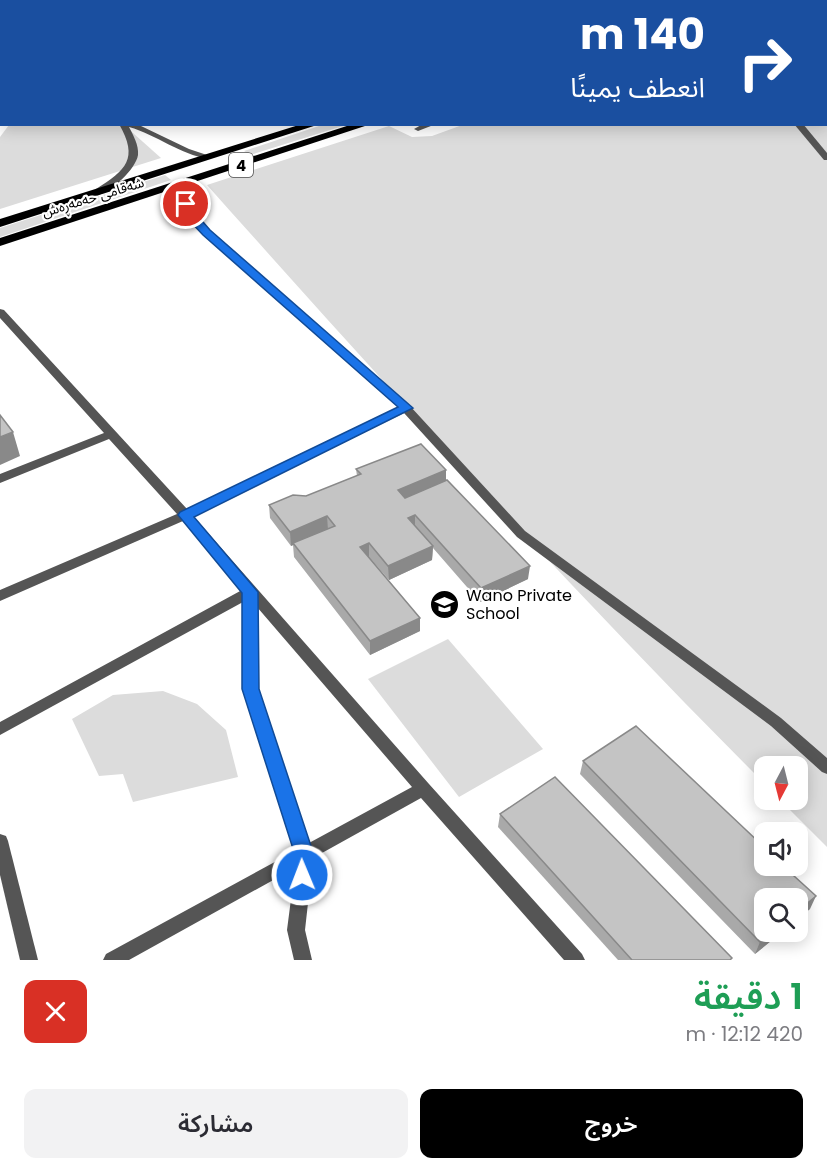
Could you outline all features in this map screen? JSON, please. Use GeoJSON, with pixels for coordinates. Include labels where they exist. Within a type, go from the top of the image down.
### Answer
{"type":"FeatureCollection","features":[{"type":"Feature","properties":{"kind":"highway","name":"شەقامی حەمەڕەش"},"geometry":{"type":"LineString","coordinates":[[0,223],[309,126]]}},
{"type":"Feature","properties":{"kind":"highway","name":"شەقامی حەمەڕەش"},"geometry":{"type":"LineString","coordinates":[[0,242],[360,126]]}},
{"type":"Feature","properties":{"kind":"street"},"geometry":{"type":"LineString","coordinates":[[99,190],[124,175],[132,162],[134,151],[132,139],[126,126]]}},
{"type":"Feature","properties":{"kind":"street"},"geometry":{"type":"LineString","coordinates":[[135,126],[145,128],[178,149],[195,156],[208,157]]}},
{"type":"Feature","properties":{"kind":"street"},"geometry":{"type":"LineString","coordinates":[[418,129],[426,126]]}},
{"type":"Feature","properties":{"kind":"street"},"geometry":{"type":"LineString","coordinates":[[800,126],[827,158]]}},
{"type":"Feature","properties":{"kind":"street"},"geometry":{"type":"LineString","coordinates":[[179,185],[192,216],[207,233],[406,408],[522,534],[776,722],[827,767]]}},
{"type":"Feature","properties":{"kind":"street"},"geometry":{"type":"LineString","coordinates":[[0,312],[185,515],[423,789],[576,960]]}},
{"type":"Feature","properties":{"kind":"street"},"geometry":{"type":"LineString","coordinates":[[0,596],[185,515],[406,408]]}},
{"type":"Feature","properties":{"kind":"street"},"geometry":{"type":"LineString","coordinates":[[0,479],[111,434]]}},
{"type":"Feature","properties":{"kind":"street"},"geometry":{"type":"LineString","coordinates":[[1,726],[250,592]]}},
{"type":"Feature","properties":{"kind":"street"},"geometry":{"type":"LineString","coordinates":[[250,592],[250,689],[305,855],[296,930],[303,960]]}},
{"type":"Feature","properties":{"kind":"street"},"geometry":{"type":"LineString","coordinates":[[112,960],[423,789]]}},
{"type":"Feature","properties":{"kind":"street"},"geometry":{"type":"LineString","coordinates":[[0,841],[29,960]]}},
{"type":"Feature","properties":{"kind":"shaded area"},"geometry":{"type":"Polygon","coordinates":[[[8,126],[125,126],[161,158],[0,209],[0,137],[8,126]]]}},
{"type":"Feature","properties":{"kind":"shaded area"},"geometry":{"type":"Polygon","coordinates":[[[319,126],[343,126],[250,155],[244,151],[319,126]]]}},
{"type":"Feature","properties":{"kind":"shaded area"},"geometry":{"type":"Polygon","coordinates":[[[389,126],[412,137],[432,136],[460,126],[827,126],[827,847],[808,828],[808,822],[802,822],[790,810],[808,810],[808,756],[754,756],[754,773],[622,638],[482,489],[207,185],[389,126]]]}},
{"type":"Feature","properties":{"kind":"shaded area"},"geometry":{"type":"Polygon","coordinates":[[[165,175],[171,180],[0,237],[0,228],[165,175]]]}},
{"type":"Feature","properties":{"kind":"shaded area"},"geometry":{"type":"Polygon","coordinates":[[[448,639],[543,749],[459,797],[368,679],[448,639]]]}},
{"type":"Feature","properties":{"kind":"shaded area"},"geometry":{"type":"Polygon","coordinates":[[[163,691],[197,704],[226,730],[238,777],[133,802],[123,774],[99,776],[72,719],[113,695],[163,691]]]}},
{"type":"Feature","properties":{"kind":"building"},"geometry":{"type":"Polygon","coordinates":[[[0,415],[13,432],[0,437],[0,415]]]}},
{"type":"Feature","properties":{"kind":"building"},"geometry":{"type":"Polygon","coordinates":[[[421,444],[446,470],[398,490],[405,498],[447,480],[530,566],[481,588],[415,515],[408,518],[433,546],[388,566],[369,543],[360,547],[420,618],[370,641],[293,543],[335,526],[327,516],[290,532],[269,505],[293,495],[306,496],[361,474],[356,469],[421,444]]]}},
{"type":"Feature","properties":{"kind":"building"},"geometry":{"type":"Polygon","coordinates":[[[636,726],[754,838],[754,876],[794,876],[807,888],[754,888],[754,936],[583,761],[636,726]]]}},
{"type":"Feature","properties":{"kind":"building"},"geometry":{"type":"Polygon","coordinates":[[[555,777],[732,958],[730,960],[632,960],[500,814],[555,777]]]}},
{"type":"Feature","properties":{"kind":"building"},"geometry":{"type":"Polygon","coordinates":[[[808,889],[816,896],[808,903],[808,889]]]}},
{"type":"Feature","properties":{"kind":"place","name":"Wano Private School"},"geometry":{"type":"Point","coordinates":[445,604]}},
{"type":"Feature","properties":{"kind":"route"},"geometry":{"type":"LineString","coordinates":[[186,204],[192,216],[207,233],[406,408],[185,515],[250,592],[250,689],[305,855],[302,875]]}}]}
